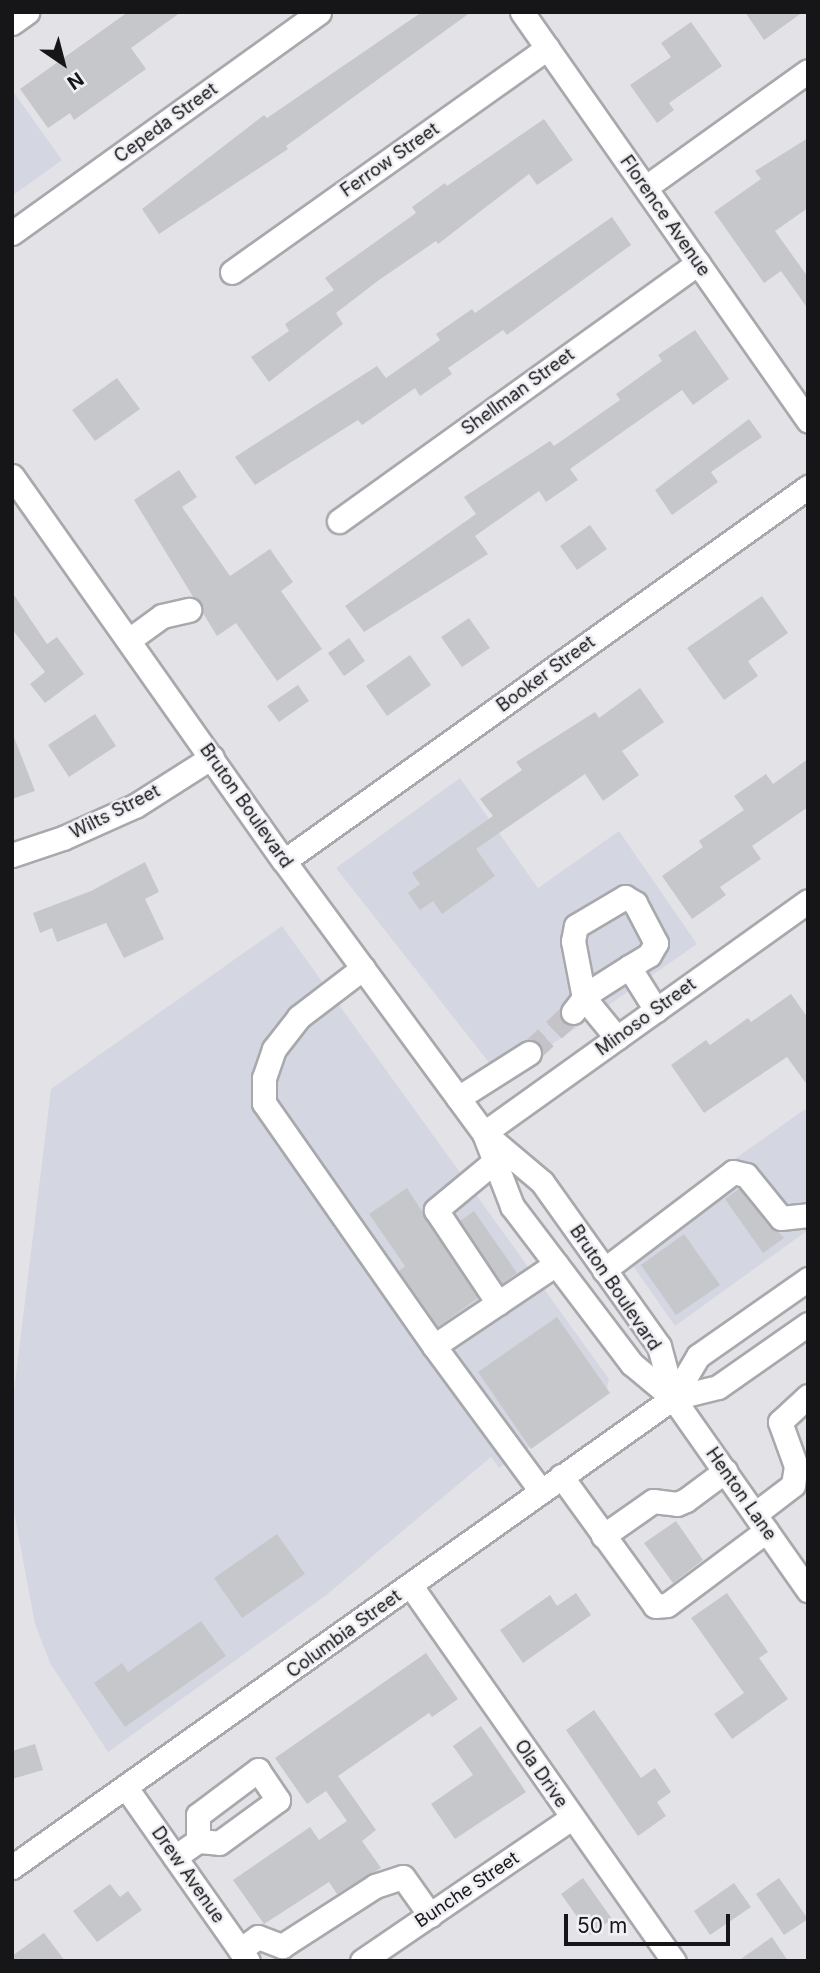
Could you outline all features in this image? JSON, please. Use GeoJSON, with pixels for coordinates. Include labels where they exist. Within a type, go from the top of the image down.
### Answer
{"type":"FeatureCollection","features":[{"type":"Feature","properties":{"kind":"street"},"geometry":{"type":"LineString","coordinates":[[12,23],[27,12]]}},
{"type":"Feature","properties":{"kind":"street","name":"Cepeda Street"},"geometry":{"type":"LineString","coordinates":[[12,233],[319,12]]}},
{"type":"Feature","properties":{"kind":"street","name":"Florence Avenue"},"geometry":{"type":"LineString","coordinates":[[522,12],[808,421]]}},
{"type":"Feature","properties":{"kind":"street","name":"Ferrow Street"},"geometry":{"type":"LineString","coordinates":[[232,272],[547,48]]}},
{"type":"Feature","properties":{"kind":"street"},"geometry":{"type":"LineString","coordinates":[[646,187],[808,71]]}},
{"type":"Feature","properties":{"kind":"street","name":"Shellman Street"},"geometry":{"type":"LineString","coordinates":[[338,520],[698,263]]}},
{"type":"Feature","properties":{"kind":"street","name":"Bruton Boulevard"},"geometry":{"type":"LineString","coordinates":[[12,476],[285,861],[484,1133],[542,1182],[659,1346],[673,1398]]}},
{"type":"Feature","properties":{"kind":"street","name":"Booker Street"},"geometry":{"type":"LineString","coordinates":[[285,861],[808,487]]}},
{"type":"Feature","properties":{"kind":"street"},"geometry":{"type":"LineString","coordinates":[[128,640],[162,616],[190,610]]}},
{"type":"Feature","properties":{"kind":"street","name":"Wilts Street"},"geometry":{"type":"LineString","coordinates":[[12,855],[63,838],[135,806],[212,757]]}},
{"type":"Feature","properties":{"kind":"street"},"geometry":{"type":"LineString","coordinates":[[578,1005],[649,955],[656,943],[635,903],[625,897],[576,926],[573,940],[578,1005],[617,1038]]}},
{"type":"Feature","properties":{"kind":"street","name":"Minoso Street"},"geometry":{"type":"LineString","coordinates":[[484,1133],[808,901]]}},
{"type":"Feature","properties":{"kind":"street"},"geometry":{"type":"LineString","coordinates":[[629,967],[656,1010]]}},
{"type":"Feature","properties":{"kind":"street"},"geometry":{"type":"LineString","coordinates":[[363,968],[299,1017],[274,1049],[264,1078],[264,1103],[434,1346],[541,1491]]}},
{"type":"Feature","properties":{"kind":"street"},"geometry":{"type":"LineString","coordinates":[[458,1098],[529,1053]]}},
{"type":"Feature","properties":{"kind":"street","name":"Bruton Boulevard"},"geometry":{"type":"LineString","coordinates":[[484,1133],[512,1206],[632,1364],[673,1398]]}},
{"type":"Feature","properties":{"kind":"street"},"geometry":{"type":"LineString","coordinates":[[495,1161],[436,1210],[498,1303]]}},
{"type":"Feature","properties":{"kind":"street"},"geometry":{"type":"LineString","coordinates":[[604,1270],[733,1172],[746,1175],[781,1218],[808,1215]]}},
{"type":"Feature","properties":{"kind":"street"},"geometry":{"type":"LineString","coordinates":[[434,1346],[556,1264]]}},
{"type":"Feature","properties":{"kind":"street","name":"Columbia Street"},"geometry":{"type":"LineString","coordinates":[[673,1398],[698,1356],[808,1279]]}},
{"type":"Feature","properties":{"kind":"street","name":"Columbia Street"},"geometry":{"type":"LineString","coordinates":[[12,1867],[127,1789],[673,1398],[718,1387],[808,1324]]}},
{"type":"Feature","properties":{"kind":"street"},"geometry":{"type":"LineString","coordinates":[[561,1476],[650,1603],[661,1607],[761,1522],[793,1485],[796,1466],[780,1422],[808,1396]]}},
{"type":"Feature","properties":{"kind":"street","name":"Henton Lane"},"geometry":{"type":"LineString","coordinates":[[673,1398],[808,1590]]}},
{"type":"Feature","properties":{"kind":"street"},"geometry":{"type":"LineString","coordinates":[[603,1536],[653,1501],[677,1504],[725,1471]]}},
{"type":"Feature","properties":{"kind":"street","name":"Ola Drive"},"geometry":{"type":"LineString","coordinates":[[411,1586],[674,1961]]}},
{"type":"Feature","properties":{"kind":"street","name":"Drew Avenue"},"geometry":{"type":"LineString","coordinates":[[127,1789],[244,1955]]}},
{"type":"Feature","properties":{"kind":"street","name":"Bunche Street"},"geometry":{"type":"LineString","coordinates":[[362,1961],[572,1818]]}},
{"type":"Feature","properties":{"kind":"street"},"geometry":{"type":"LineString","coordinates":[[175,1857],[198,1841]]}},
{"type":"Feature","properties":{"kind":"street"},"geometry":{"type":"LineString","coordinates":[[244,1955],[258,1937],[282,1946],[375,1886],[403,1877],[430,1915]]}},
{"type":"Feature","properties":{"kind":"shaded area"},"geometry":{"type":"Polygon","coordinates":[[[12,90],[62,160],[12,196],[12,90]]]}},
{"type":"Feature","properties":{"kind":"shaded area"},"geometry":{"type":"Polygon","coordinates":[[[460,778],[538,888],[619,831],[697,944],[502,1079],[336,868],[460,778]]]}},
{"type":"Feature","properties":{"kind":"shaded area"},"geometry":{"type":"Polygon","coordinates":[[[282,926],[609,1379],[606,1393],[499,1468],[491,1457],[325,1596],[108,1752],[50,1663],[35,1624],[12,1501],[12,1407],[51,1089],[282,926]]]}},
{"type":"Feature","properties":{"kind":"shaded area"},"geometry":{"type":"Polygon","coordinates":[[[808,1107],[808,1230],[675,1326],[617,1243],[808,1107]]]}},
{"type":"Feature","properties":{"kind":"building"},"geometry":{"type":"Polygon","coordinates":[[[128,12],[181,12],[131,48],[146,69],[74,120],[70,113],[48,128],[20,89],[128,12]]]}},
{"type":"Feature","properties":{"kind":"building"},"geometry":{"type":"Polygon","coordinates":[[[422,12],[471,12],[286,146],[288,149],[159,234],[142,209],[264,115],[267,118],[422,12]]]}},
{"type":"Feature","properties":{"kind":"building"},"geometry":{"type":"Polygon","coordinates":[[[745,12],[803,12],[764,40],[745,12]]]}},
{"type":"Feature","properties":{"kind":"building"},"geometry":{"type":"Polygon","coordinates":[[[691,22],[722,66],[669,103],[674,110],[657,123],[630,85],[671,57],[661,43],[691,22]]]}},
{"type":"Feature","properties":{"kind":"building"},"geometry":{"type":"Polygon","coordinates":[[[544,119],[573,160],[537,185],[529,174],[438,244],[436,241],[379,280],[336,313],[343,324],[269,382],[251,357],[289,331],[285,324],[334,290],[325,278],[416,213],[412,207],[445,183],[447,186],[544,119]]]}},
{"type":"Feature","properties":{"kind":"building"},"geometry":{"type":"Polygon","coordinates":[[[808,138],[808,208],[775,231],[808,277],[808,309],[781,271],[764,283],[714,212],[761,179],[755,171],[808,138]]]}},
{"type":"Feature","properties":{"kind":"building"},"geometry":{"type":"Polygon","coordinates":[[[612,217],[631,245],[507,335],[503,330],[448,368],[452,374],[420,396],[415,388],[362,425],[358,420],[255,485],[235,457],[377,366],[386,378],[440,340],[436,334],[472,309],[475,313],[612,217]]]}},
{"type":"Feature","properties":{"kind":"building"},"geometry":{"type":"Polygon","coordinates":[[[695,330],[729,379],[693,405],[682,390],[570,469],[578,480],[546,502],[539,491],[475,536],[488,554],[364,632],[345,606],[476,514],[464,497],[550,441],[554,446],[620,400],[616,394],[662,361],[658,355],[695,330]]]}},
{"type":"Feature","properties":{"kind":"building"},"geometry":{"type":"Polygon","coordinates":[[[117,378],[140,409],[95,441],[72,410],[117,378]]]}},
{"type":"Feature","properties":{"kind":"building"},"geometry":{"type":"Polygon","coordinates":[[[749,419],[762,437],[711,472],[718,482],[672,515],[655,490],[749,419]]]}},
{"type":"Feature","properties":{"kind":"building"},"geometry":{"type":"Polygon","coordinates":[[[179,470],[197,497],[182,507],[230,576],[270,549],[293,582],[281,591],[322,649],[277,681],[236,623],[217,636],[134,500],[179,470]]]}},
{"type":"Feature","properties":{"kind":"building"},"geometry":{"type":"Polygon","coordinates":[[[590,525],[607,549],[577,570],[560,546],[590,525]]]}},
{"type":"Feature","properties":{"kind":"building"},"geometry":{"type":"Polygon","coordinates":[[[12,592],[47,644],[57,637],[84,674],[45,703],[30,684],[45,672],[12,629],[12,592]]]}},
{"type":"Feature","properties":{"kind":"building"},"geometry":{"type":"Polygon","coordinates":[[[762,596],[788,633],[748,661],[758,676],[724,700],[687,648],[762,596]]]}},
{"type":"Feature","properties":{"kind":"building"},"geometry":{"type":"Polygon","coordinates":[[[469,618],[490,648],[462,667],[441,637],[469,618]]]}},
{"type":"Feature","properties":{"kind":"building"},"geometry":{"type":"Polygon","coordinates":[[[349,638],[365,661],[344,676],[328,653],[349,638]]]}},
{"type":"Feature","properties":{"kind":"building"},"geometry":{"type":"Polygon","coordinates":[[[410,655],[431,685],[387,716],[366,686],[410,655]]]}},
{"type":"Feature","properties":{"kind":"building"},"geometry":{"type":"Polygon","coordinates":[[[298,685],[309,701],[279,722],[267,706],[298,685]]]}},
{"type":"Feature","properties":{"kind":"building"},"geometry":{"type":"Polygon","coordinates":[[[640,688],[664,722],[622,751],[639,775],[603,801],[585,774],[476,849],[495,876],[442,914],[433,901],[420,910],[408,893],[420,884],[412,873],[493,816],[480,799],[522,770],[516,762],[595,712],[599,718],[640,688]]]}},
{"type":"Feature","properties":{"kind":"building"},"geometry":{"type":"Polygon","coordinates":[[[95,714],[116,746],[69,777],[48,745],[95,714]]]}},
{"type":"Feature","properties":{"kind":"building"},"geometry":{"type":"Polygon","coordinates":[[[12,732],[35,791],[12,799],[12,732]]]}},
{"type":"Feature","properties":{"kind":"building"},"geometry":{"type":"Polygon","coordinates":[[[808,759],[808,807],[752,846],[761,859],[720,887],[726,895],[692,919],[662,876],[703,847],[699,841],[744,810],[734,796],[766,774],[773,784],[808,759]]]}},
{"type":"Feature","properties":{"kind":"building"},"geometry":{"type":"Polygon","coordinates":[[[145,862],[159,892],[145,899],[164,939],[124,958],[106,923],[57,942],[52,928],[40,933],[33,913],[91,891],[145,862]]]}},
{"type":"Feature","properties":{"kind":"building"},"geometry":{"type":"Polygon","coordinates":[[[791,994],[808,1018],[808,1086],[787,1057],[704,1113],[671,1065],[706,1040],[710,1045],[748,1018],[751,1022],[791,994]]]}},
{"type":"Feature","properties":{"kind":"building"},"geometry":{"type":"Polygon","coordinates":[[[407,1188],[478,1298],[438,1327],[399,1271],[405,1266],[369,1214],[407,1188]]]}},
{"type":"Feature","properties":{"kind":"building"},"geometry":{"type":"Polygon","coordinates":[[[739,1189],[784,1238],[763,1253],[725,1199],[739,1189]]]}},
{"type":"Feature","properties":{"kind":"building"},"geometry":{"type":"Polygon","coordinates":[[[474,1211],[517,1273],[502,1284],[460,1221],[474,1211]]]}},
{"type":"Feature","properties":{"kind":"building"},"geometry":{"type":"Polygon","coordinates":[[[684,1234],[720,1285],[676,1315],[641,1265],[684,1234]]]}},
{"type":"Feature","properties":{"kind":"building"},"geometry":{"type":"Polygon","coordinates":[[[557,1317],[610,1393],[531,1449],[478,1372],[557,1317]]]}},
{"type":"Feature","properties":{"kind":"building"},"geometry":{"type":"Polygon","coordinates":[[[676,1521],[703,1560],[673,1583],[644,1543],[676,1521]]]}},
{"type":"Feature","properties":{"kind":"building"},"geometry":{"type":"Polygon","coordinates":[[[277,1534],[305,1574],[242,1618],[214,1578],[277,1534]]]}},
{"type":"Feature","properties":{"kind":"building"},"geometry":{"type":"Polygon","coordinates":[[[576,1593],[591,1615],[523,1663],[500,1630],[550,1595],[557,1606],[576,1593]]]}},
{"type":"Feature","properties":{"kind":"building"},"geometry":{"type":"Polygon","coordinates":[[[727,1593],[768,1652],[759,1658],[788,1699],[732,1739],[714,1714],[744,1693],[691,1618],[727,1593]]]}},
{"type":"Feature","properties":{"kind":"building"},"geometry":{"type":"Polygon","coordinates":[[[201,1621],[226,1656],[125,1727],[94,1683],[122,1663],[128,1672],[201,1621]]]}},
{"type":"Feature","properties":{"kind":"building"},"geometry":{"type":"Polygon","coordinates":[[[426,1653],[458,1699],[432,1717],[429,1713],[338,1776],[376,1830],[362,1841],[381,1868],[337,1894],[329,1882],[264,1924],[233,1880],[310,1827],[319,1840],[347,1821],[326,1791],[307,1804],[275,1758],[426,1653]]]}},
{"type":"Feature","properties":{"kind":"building"},"geometry":{"type":"Polygon","coordinates":[[[594,1710],[641,1778],[655,1768],[671,1792],[657,1802],[666,1816],[638,1836],[566,1730],[594,1710]]]}},
{"type":"Feature","properties":{"kind":"building"},"geometry":{"type":"Polygon","coordinates":[[[481,1726],[526,1792],[455,1839],[431,1804],[473,1775],[453,1746],[481,1726]]]}},
{"type":"Feature","properties":{"kind":"building"},"geometry":{"type":"Polygon","coordinates":[[[35,1744],[43,1770],[12,1779],[12,1751],[35,1744]]]}},
{"type":"Feature","properties":{"kind":"building"},"geometry":{"type":"Polygon","coordinates":[[[583,1878],[612,1919],[590,1935],[561,1894],[583,1878]]]}},
{"type":"Feature","properties":{"kind":"building"},"geometry":{"type":"Polygon","coordinates":[[[779,1878],[808,1919],[784,1935],[756,1894],[779,1878]]]}},
{"type":"Feature","properties":{"kind":"building"},"geometry":{"type":"Polygon","coordinates":[[[734,1883],[751,1907],[710,1935],[694,1911],[734,1883]]]}},
{"type":"Feature","properties":{"kind":"building"},"geometry":{"type":"Polygon","coordinates":[[[110,1884],[120,1897],[128,1891],[142,1910],[97,1942],[73,1911],[110,1884]]]}},
{"type":"Feature","properties":{"kind":"building"},"geometry":{"type":"Polygon","coordinates":[[[44,1933],[65,1961],[12,1961],[12,1956],[44,1933]]]}},
{"type":"Feature","properties":{"kind":"building"},"geometry":{"type":"Polygon","coordinates":[[[772,1937],[788,1961],[738,1961],[772,1937]]]}},
{"type":"Feature","properties":{"kind":"tunnel"},"geometry":{"type":"LineString","coordinates":[[529,1053],[573,1012]]}}]}
